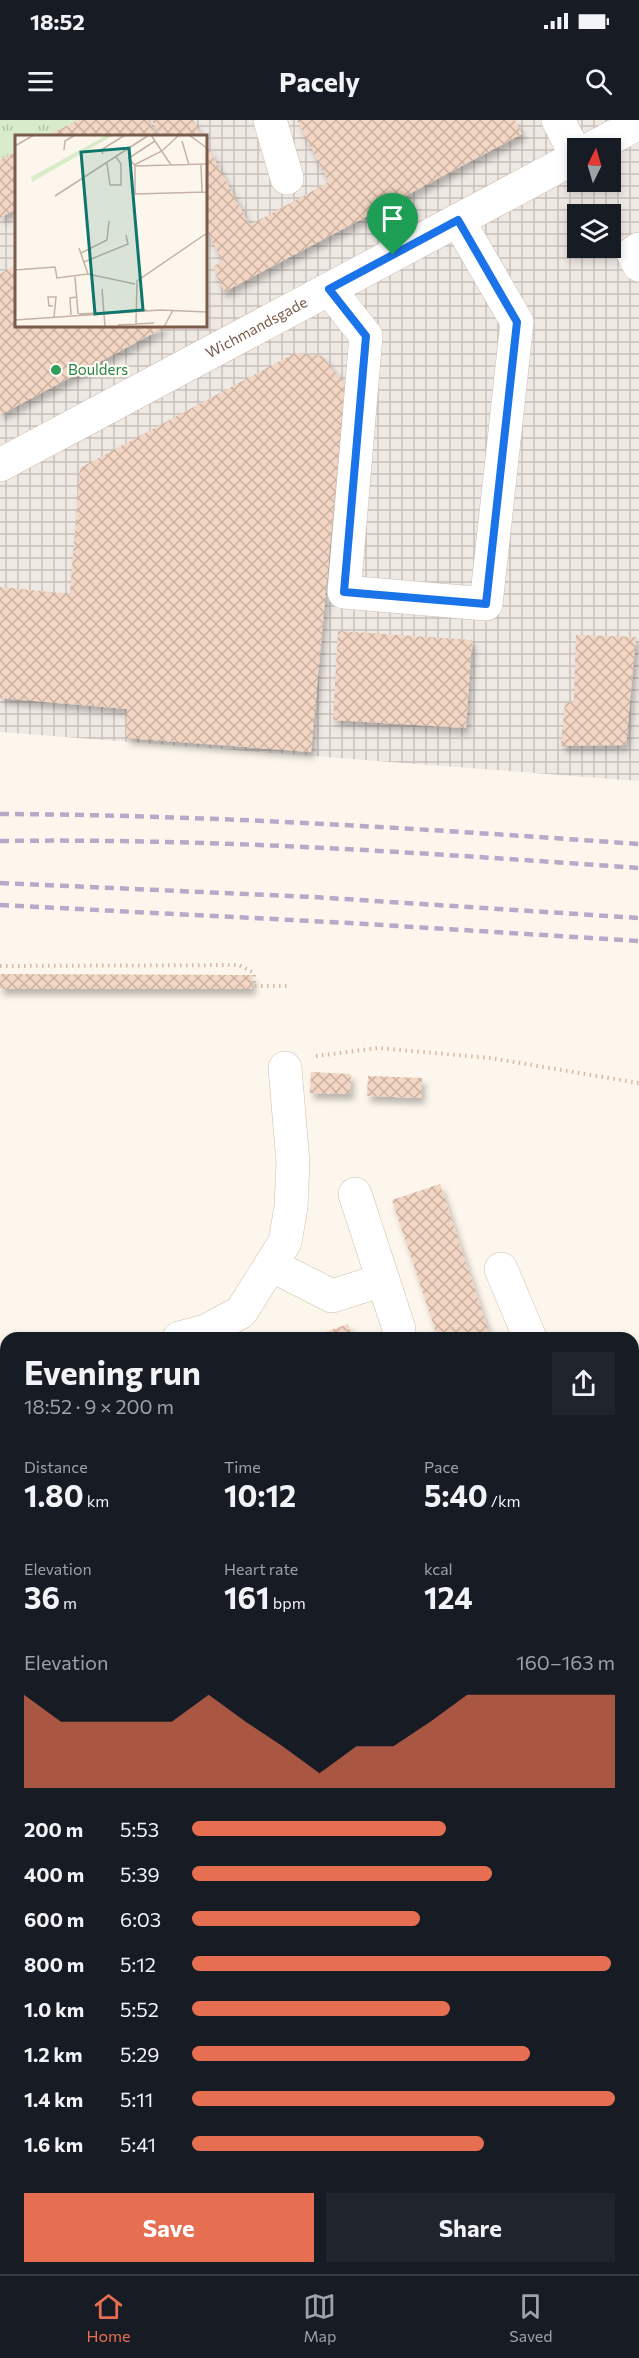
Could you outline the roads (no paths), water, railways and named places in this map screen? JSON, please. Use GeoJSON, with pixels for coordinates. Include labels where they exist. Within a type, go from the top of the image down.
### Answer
{"type":"FeatureCollection","features":[{"type":"Feature","properties":{"kind":"street"},"geometry":{"type":"LineString","coordinates":[[270,120],[287,178]]}},
{"type":"Feature","properties":{"kind":"street"},"geometry":{"type":"LineString","coordinates":[[558,120],[571,138]]}},
{"type":"Feature","properties":{"kind":"street","name":"Wichmandsgade"},"geometry":{"type":"LineString","coordinates":[[611,138],[639,123]]}},
{"type":"Feature","properties":{"kind":"street","name":"Wichmandsgade"},"geometry":{"type":"LineString","coordinates":[[0,465],[208,338],[329,289],[567,162]]}},
{"type":"Feature","properties":{"kind":"street"},"geometry":{"type":"LineString","coordinates":[[329,289],[366,336],[344,592],[486,604],[517,322],[458,220]]}},
{"type":"Feature","properties":{"kind":"street"},"geometry":{"type":"LineString","coordinates":[[639,249],[633,253],[639,265]]}},
{"type":"Feature","properties":{"kind":"street"},"geometry":{"type":"LineString","coordinates":[[202,1332],[242,1311],[285,1242],[291,1207],[293,1163],[285,1068]]}},
{"type":"Feature","properties":{"kind":"street"},"geometry":{"type":"LineString","coordinates":[[355,1194],[399,1329]]}},
{"type":"Feature","properties":{"kind":"street"},"geometry":{"type":"LineString","coordinates":[[271,1265],[332,1296],[383,1280]]}},
{"type":"Feature","properties":{"kind":"street"},"geometry":{"type":"LineString","coordinates":[[501,1269],[527,1332]]}},
{"type":"Feature","properties":{"kind":"railway"},"geometry":{"type":"LineString","coordinates":[[0,814],[240,820],[639,844]]}},
{"type":"Feature","properties":{"kind":"railway"},"geometry":{"type":"LineString","coordinates":[[0,841],[240,844],[639,868]]}},
{"type":"Feature","properties":{"kind":"railway"},"geometry":{"type":"LineString","coordinates":[[0,883],[313,897],[639,918]]}},
{"type":"Feature","properties":{"kind":"railway"},"geometry":{"type":"LineString","coordinates":[[0,905],[639,941]]}},
{"type":"Feature","properties":{"kind":"place","name":"Boulders"},"geometry":{"type":"Point","coordinates":[56,370]}}]}
